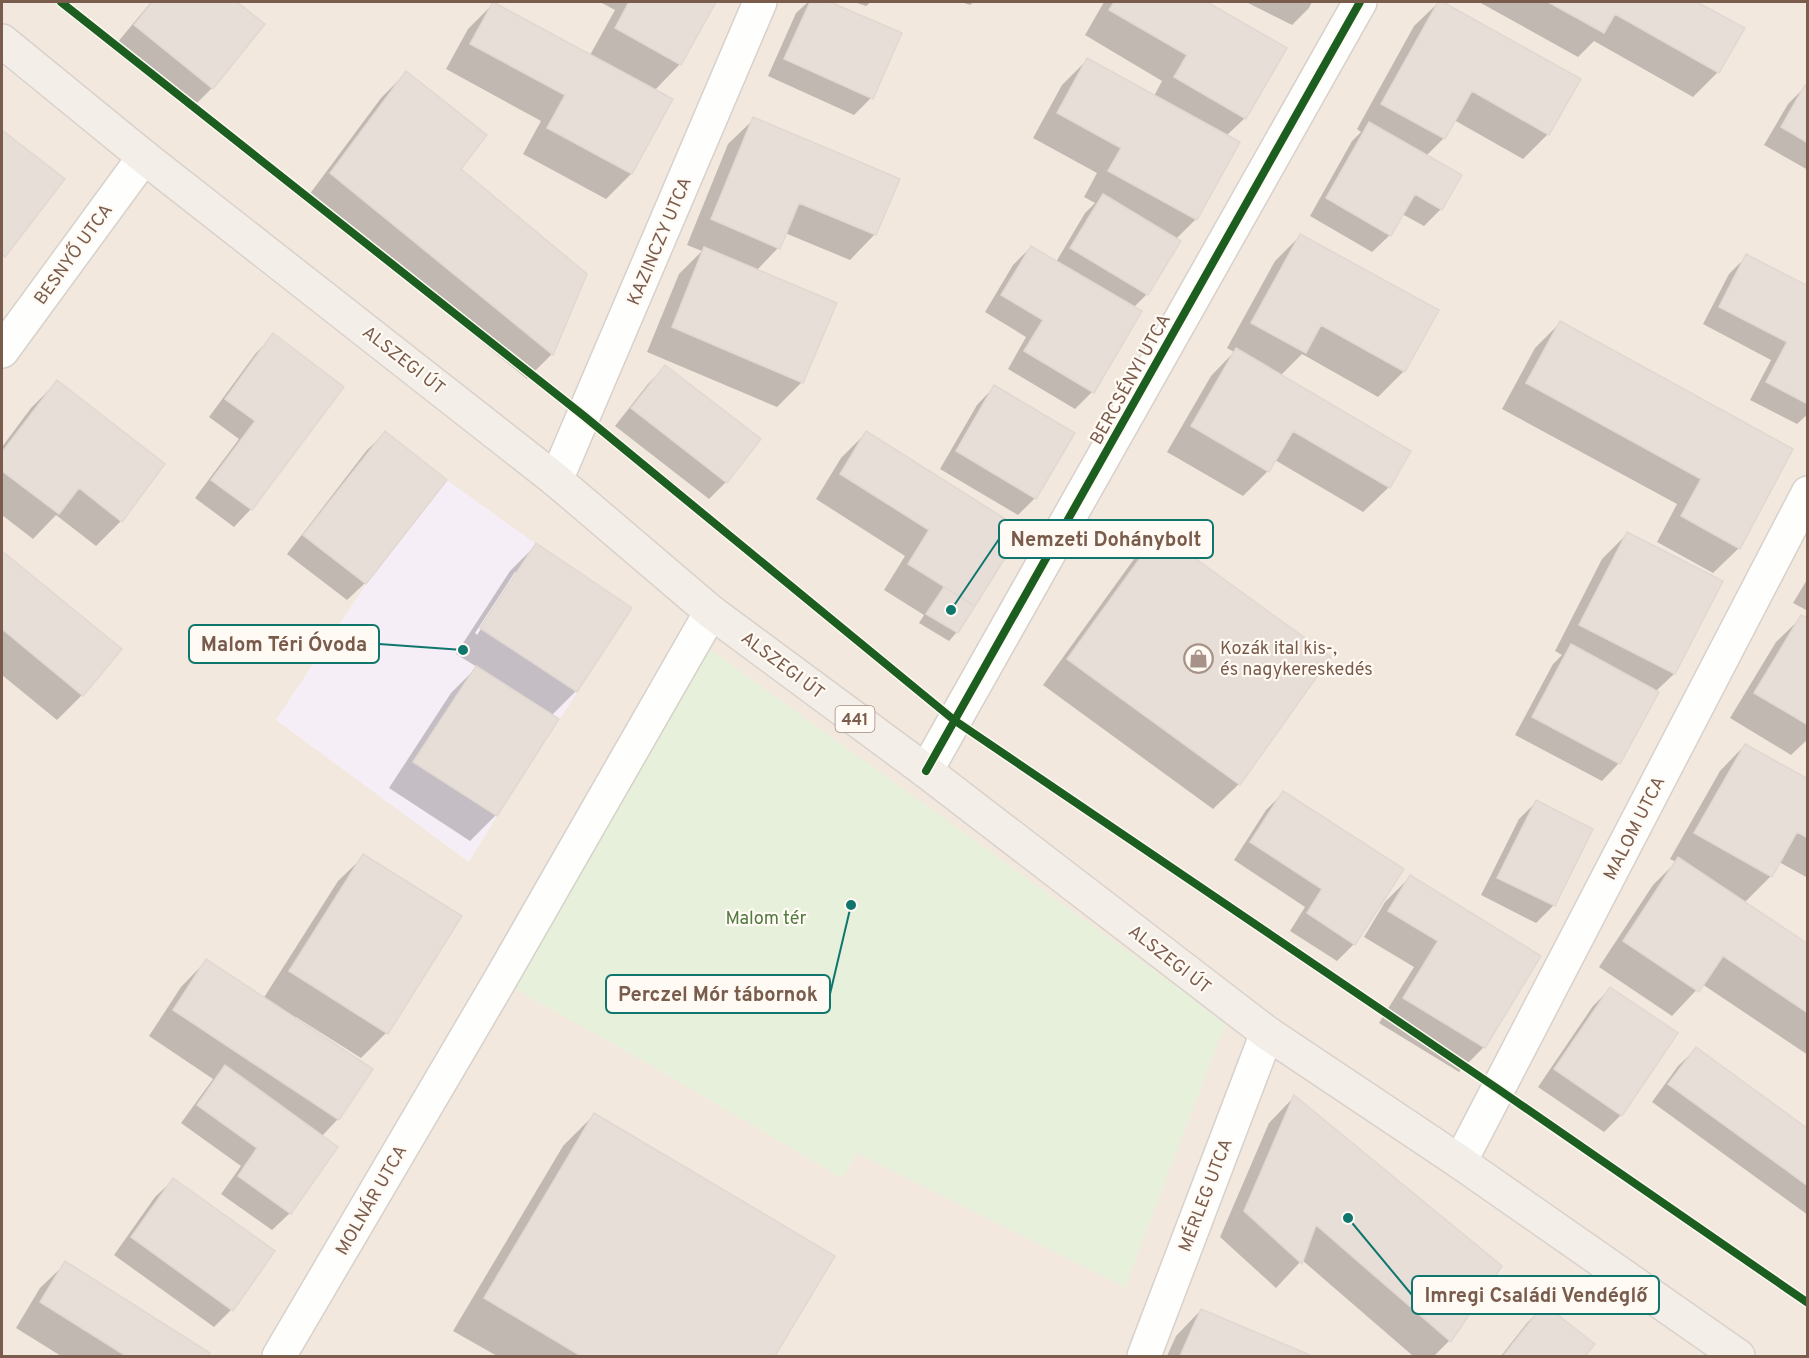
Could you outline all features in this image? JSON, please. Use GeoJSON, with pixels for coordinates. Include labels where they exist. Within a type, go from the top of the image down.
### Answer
{"type":"FeatureCollection","features":[{"type":"Feature","properties":{"kind":"main road","name":"ALSZEGI ÚT"},"geometry":{"type":"LineString","coordinates":[[2,41],[144,157],[556,480],[711,612],[926,771],[1267,1033],[1460,1162],[1738,1356]]}},
{"type":"Feature","properties":{"kind":"street","name":"KAZINCZY UTCA"},"geometry":{"type":"LineString","coordinates":[[556,480],[760,2]]}},
{"type":"Feature","properties":{"kind":"street","name":"BERCSÉNYI UTCA"},"geometry":{"type":"LineString","coordinates":[[926,771],[1360,2]]}},
{"type":"Feature","properties":{"kind":"street","name":"BESNYŐ UTCA"},"geometry":{"type":"LineString","coordinates":[[2,351],[144,157]]}},
{"type":"Feature","properties":{"kind":"street","name":"MALOM UTCA"},"geometry":{"type":"LineString","coordinates":[[1460,1162],[1808,493]]}},
{"type":"Feature","properties":{"kind":"street","name":"MOLNÁR UTCA"},"geometry":{"type":"LineString","coordinates":[[279,1356],[463,1043],[711,612]]}},
{"type":"Feature","properties":{"kind":"street","name":"MÉRLEG UTCA"},"geometry":{"type":"LineString","coordinates":[[1144,1356],[1267,1033]]}},
{"type":"Feature","properties":{"kind":"shaded area"},"geometry":{"type":"Polygon","coordinates":[[[2,2],[1807,2],[1807,1356],[2,1356],[2,2]]]}},
{"type":"Feature","properties":{"kind":"shaded area"},"geometry":{"type":"Polygon","coordinates":[[[447,480],[536,544],[632,608],[469,862],[276,720],[366,584],[447,480]]]}},
{"type":"Feature","properties":{"kind":"green space","name":"Malom tér"},"geometry":{"type":"Polygon","coordinates":[[[708,648],[1226,1022],[1125,1287],[857,1153],[842,1178],[623,1049],[511,987],[708,648]]]}},
{"type":"Feature","properties":{"kind":"building"},"geometry":{"type":"Polygon","coordinates":[[[152,2],[237,2],[265,24],[213,89],[134,25],[152,2]]]}},
{"type":"Feature","properties":{"kind":"building"},"geometry":{"type":"Polygon","coordinates":[[[493,2],[673,99],[632,174],[547,128],[565,95],[470,44],[493,2]]]}},
{"type":"Feature","properties":{"kind":"building"},"geometry":{"type":"Polygon","coordinates":[[[629,2],[716,2],[681,65],[615,28],[629,2]]]}},
{"type":"Feature","properties":{"kind":"building"},"geometry":{"type":"Polygon","coordinates":[[[810,2],[830,2],[902,33],[873,99],[784,59],[810,2]]]}},
{"type":"Feature","properties":{"kind":"building"},"geometry":{"type":"Polygon","coordinates":[[[1114,2],[1207,2],[1287,48],[1246,119],[1174,77],[1187,55],[1109,10],[1114,2]]]}},
{"type":"Feature","properties":{"kind":"building"},"geometry":{"type":"Polygon","coordinates":[[[1438,2],[1443,2],[1581,79],[1549,135],[1472,91],[1445,139],[1381,104],[1438,2]]]}},
{"type":"Feature","properties":{"kind":"building"},"geometry":{"type":"Polygon","coordinates":[[[1548,2],[1697,2],[1745,28],[1719,73],[1615,14],[1604,33],[1548,2]]]}},
{"type":"Feature","properties":{"kind":"building"},"geometry":{"type":"Polygon","coordinates":[[[1087,58],[1240,142],[1197,220],[1108,171],[1121,148],[1057,113],[1087,58]]]}},
{"type":"Feature","properties":{"kind":"building"},"geometry":{"type":"Polygon","coordinates":[[[406,71],[487,135],[461,169],[587,274],[553,355],[330,173],[406,71]]]}},
{"type":"Feature","properties":{"kind":"building"},"geometry":{"type":"Polygon","coordinates":[[[1805,85],[1808,86],[1808,143],[1781,127],[1805,85]]]}},
{"type":"Feature","properties":{"kind":"building"},"geometry":{"type":"Polygon","coordinates":[[[753,117],[900,179],[876,235],[799,203],[780,249],[711,219],[753,117]]]}},
{"type":"Feature","properties":{"kind":"building"},"geometry":{"type":"Polygon","coordinates":[[[1369,122],[1462,175],[1442,210],[1415,194],[1391,236],[1326,198],[1369,122]]]}},
{"type":"Feature","properties":{"kind":"building"},"geometry":{"type":"Polygon","coordinates":[[[2,130],[65,179],[5,257],[2,254],[2,130]]]}},
{"type":"Feature","properties":{"kind":"building"},"geometry":{"type":"Polygon","coordinates":[[[1103,194],[1181,241],[1148,295],[1070,248],[1103,194]]]}},
{"type":"Feature","properties":{"kind":"building"},"geometry":{"type":"Polygon","coordinates":[[[1300,234],[1439,310],[1405,372],[1321,325],[1306,353],[1251,323],[1300,234]]]}},
{"type":"Feature","properties":{"kind":"building"},"geometry":{"type":"Polygon","coordinates":[[[1031,246],[1142,311],[1094,393],[1024,351],[1043,320],[1001,295],[1031,246]]]}},
{"type":"Feature","properties":{"kind":"building"},"geometry":{"type":"Polygon","coordinates":[[[704,247],[837,303],[803,383],[672,327],[704,247]]]}},
{"type":"Feature","properties":{"kind":"building"},"geometry":{"type":"Polygon","coordinates":[[[1746,254],[1808,286],[1808,404],[1766,382],[1787,342],[1719,307],[1746,254]]]}},
{"type":"Feature","properties":{"kind":"building"},"geometry":{"type":"Polygon","coordinates":[[[1560,321],[1793,449],[1740,549],[1681,516],[1701,479],[1526,383],[1560,321]]]}},
{"type":"Feature","properties":{"kind":"building"},"geometry":{"type":"Polygon","coordinates":[[[273,333],[344,387],[252,510],[211,480],[255,421],[225,399],[273,333]]]}},
{"type":"Feature","properties":{"kind":"building"},"geometry":{"type":"Polygon","coordinates":[[[1236,348],[1411,451],[1390,488],[1293,431],[1269,472],[1191,426],[1236,348]]]}},
{"type":"Feature","properties":{"kind":"building"},"geometry":{"type":"Polygon","coordinates":[[[665,365],[761,439],[727,483],[631,408],[665,365]]]}},
{"type":"Feature","properties":{"kind":"building"},"geometry":{"type":"Polygon","coordinates":[[[57,380],[165,464],[122,522],[79,488],[59,514],[2,471],[2,452],[57,380]]]}},
{"type":"Feature","properties":{"kind":"building"},"geometry":{"type":"Polygon","coordinates":[[[994,385],[1075,433],[1036,499],[956,451],[994,385]]]}},
{"type":"Feature","properties":{"kind":"building"},"geometry":{"type":"Polygon","coordinates":[[[385,431],[447,480],[366,584],[303,535],[385,431]]]}},
{"type":"Feature","properties":{"kind":"building"},"geometry":{"type":"Polygon","coordinates":[[[866,431],[1023,530],[975,606],[908,564],[929,530],[840,474],[866,431]]]}},
{"type":"Feature","properties":{"kind":"building","name":"Kozák ital kis-, és nagykereskedés"},"geometry":{"type":"Polygon","coordinates":[[[1159,532],[1331,657],[1240,785],[1067,659],[1159,532]]]}},
{"type":"Feature","properties":{"kind":"building"},"geometry":{"type":"Polygon","coordinates":[[[1627,532],[1723,581],[1675,674],[1579,625],[1627,532]]]}},
{"type":"Feature","properties":{"kind":"building"},"geometry":{"type":"Polygon","coordinates":[[[536,543],[632,608],[577,692],[480,628],[536,543]]]}},
{"type":"Feature","properties":{"kind":"building"},"geometry":{"type":"Polygon","coordinates":[[[2,551],[122,649],[83,696],[2,629],[2,551]]]}},
{"type":"Feature","properties":{"kind":"building"},"geometry":{"type":"Polygon","coordinates":[[[944,587],[975,606],[958,633],[926,614],[944,587]]]}},
{"type":"Feature","properties":{"kind":"building"},"geometry":{"type":"Polygon","coordinates":[[[1801,615],[1808,618],[1808,725],[1754,693],[1801,615]]]}},
{"type":"Feature","properties":{"kind":"building"},"geometry":{"type":"Polygon","coordinates":[[[1571,644],[1659,692],[1620,764],[1532,717],[1571,644]]]}},
{"type":"Feature","properties":{"kind":"building"},"geometry":{"type":"Polygon","coordinates":[[[476,666],[559,719],[497,816],[413,762],[476,666]]]}},
{"type":"Feature","properties":{"kind":"building"},"geometry":{"type":"Polygon","coordinates":[[[1745,744],[1808,779],[1808,838],[1797,832],[1772,877],[1694,833],[1745,744]]]}},
{"type":"Feature","properties":{"kind":"building"},"geometry":{"type":"Polygon","coordinates":[[[1283,791],[1404,869],[1355,945],[1307,913],[1322,889],[1250,842],[1283,791]]]}},
{"type":"Feature","properties":{"kind":"building"},"geometry":{"type":"Polygon","coordinates":[[[1536,800],[1593,829],[1555,906],[1497,878],[1536,800]]]}},
{"type":"Feature","properties":{"kind":"building"},"geometry":{"type":"Polygon","coordinates":[[[363,854],[462,916],[388,1034],[289,971],[363,854]]]}},
{"type":"Feature","properties":{"kind":"building"},"geometry":{"type":"Polygon","coordinates":[[[1678,857],[1808,944],[1808,1013],[1723,956],[1699,992],[1623,941],[1678,857]]]}},
{"type":"Feature","properties":{"kind":"building"},"geometry":{"type":"Polygon","coordinates":[[[1410,875],[1541,956],[1485,1048],[1403,998],[1438,941],[1388,911],[1410,875]]]}},
{"type":"Feature","properties":{"kind":"building"},"geometry":{"type":"Polygon","coordinates":[[[206,959],[373,1069],[339,1120],[173,1010],[206,959]]]}},
{"type":"Feature","properties":{"kind":"building"},"geometry":{"type":"Polygon","coordinates":[[[1610,987],[1678,1033],[1622,1116],[1554,1069],[1610,987]]]}},
{"type":"Feature","properties":{"kind":"building"},"geometry":{"type":"Polygon","coordinates":[[[1696,1047],[1808,1129],[1808,1186],[1668,1084],[1696,1047]]]}},
{"type":"Feature","properties":{"kind":"building"},"geometry":{"type":"Polygon","coordinates":[[[225,1065],[338,1147],[291,1214],[238,1176],[257,1148],[197,1105],[225,1065]]]}},
{"type":"Feature","properties":{"kind":"building"},"geometry":{"type":"Polygon","coordinates":[[[1294,1095],[1502,1266],[1451,1342],[1316,1225],[1302,1264],[1244,1211],[1294,1095]]]}},
{"type":"Feature","properties":{"kind":"building"},"geometry":{"type":"Polygon","coordinates":[[[594,1113],[835,1256],[775,1356],[581,1356],[484,1298],[594,1113]]]}},
{"type":"Feature","properties":{"kind":"building"},"geometry":{"type":"Polygon","coordinates":[[[173,1178],[275,1251],[233,1311],[131,1237],[173,1178]]]}},
{"type":"Feature","properties":{"kind":"building"},"geometry":{"type":"Polygon","coordinates":[[[65,1261],[210,1353],[208,1356],[126,1356],[40,1302],[65,1261]]]}},
{"type":"Feature","properties":{"kind":"building"},"geometry":{"type":"Polygon","coordinates":[[[1544,1304],[1595,1344],[1585,1356],[1503,1356],[1544,1304]]]}},
{"type":"Feature","properties":{"kind":"building"},"geometry":{"type":"Polygon","coordinates":[[[1201,1309],[1310,1355],[1180,1356],[1201,1309]]]}},
{"type":"Feature","properties":{"kind":"cycle path"},"geometry":{"type":"LineString","coordinates":[[61,2],[584,416],[954,720],[1498,1089],[1808,1303]]}},
{"type":"Feature","properties":{"kind":"cycle path"},"geometry":{"type":"LineString","coordinates":[[926,771],[1360,2]]}},
{"type":"Feature","properties":{"kind":"place","name":"Nemzeti Dohánybolt"},"geometry":{"type":"Point","coordinates":[951,610]}},
{"type":"Feature","properties":{"kind":"place","name":"Malom Téri Óvoda"},"geometry":{"type":"Point","coordinates":[463,650]}},
{"type":"Feature","properties":{"kind":"place","name":"Kozák ital kis-, és nagykereskedés"},"geometry":{"type":"Point","coordinates":[1199,658]}},
{"type":"Feature","properties":{"kind":"place","name":"Perczel Mór tábornok"},"geometry":{"type":"Point","coordinates":[851,905]}},
{"type":"Feature","properties":{"kind":"place","name":"Imregi Családi Vendéglő"},"geometry":{"type":"Point","coordinates":[1348,1218]}}]}
